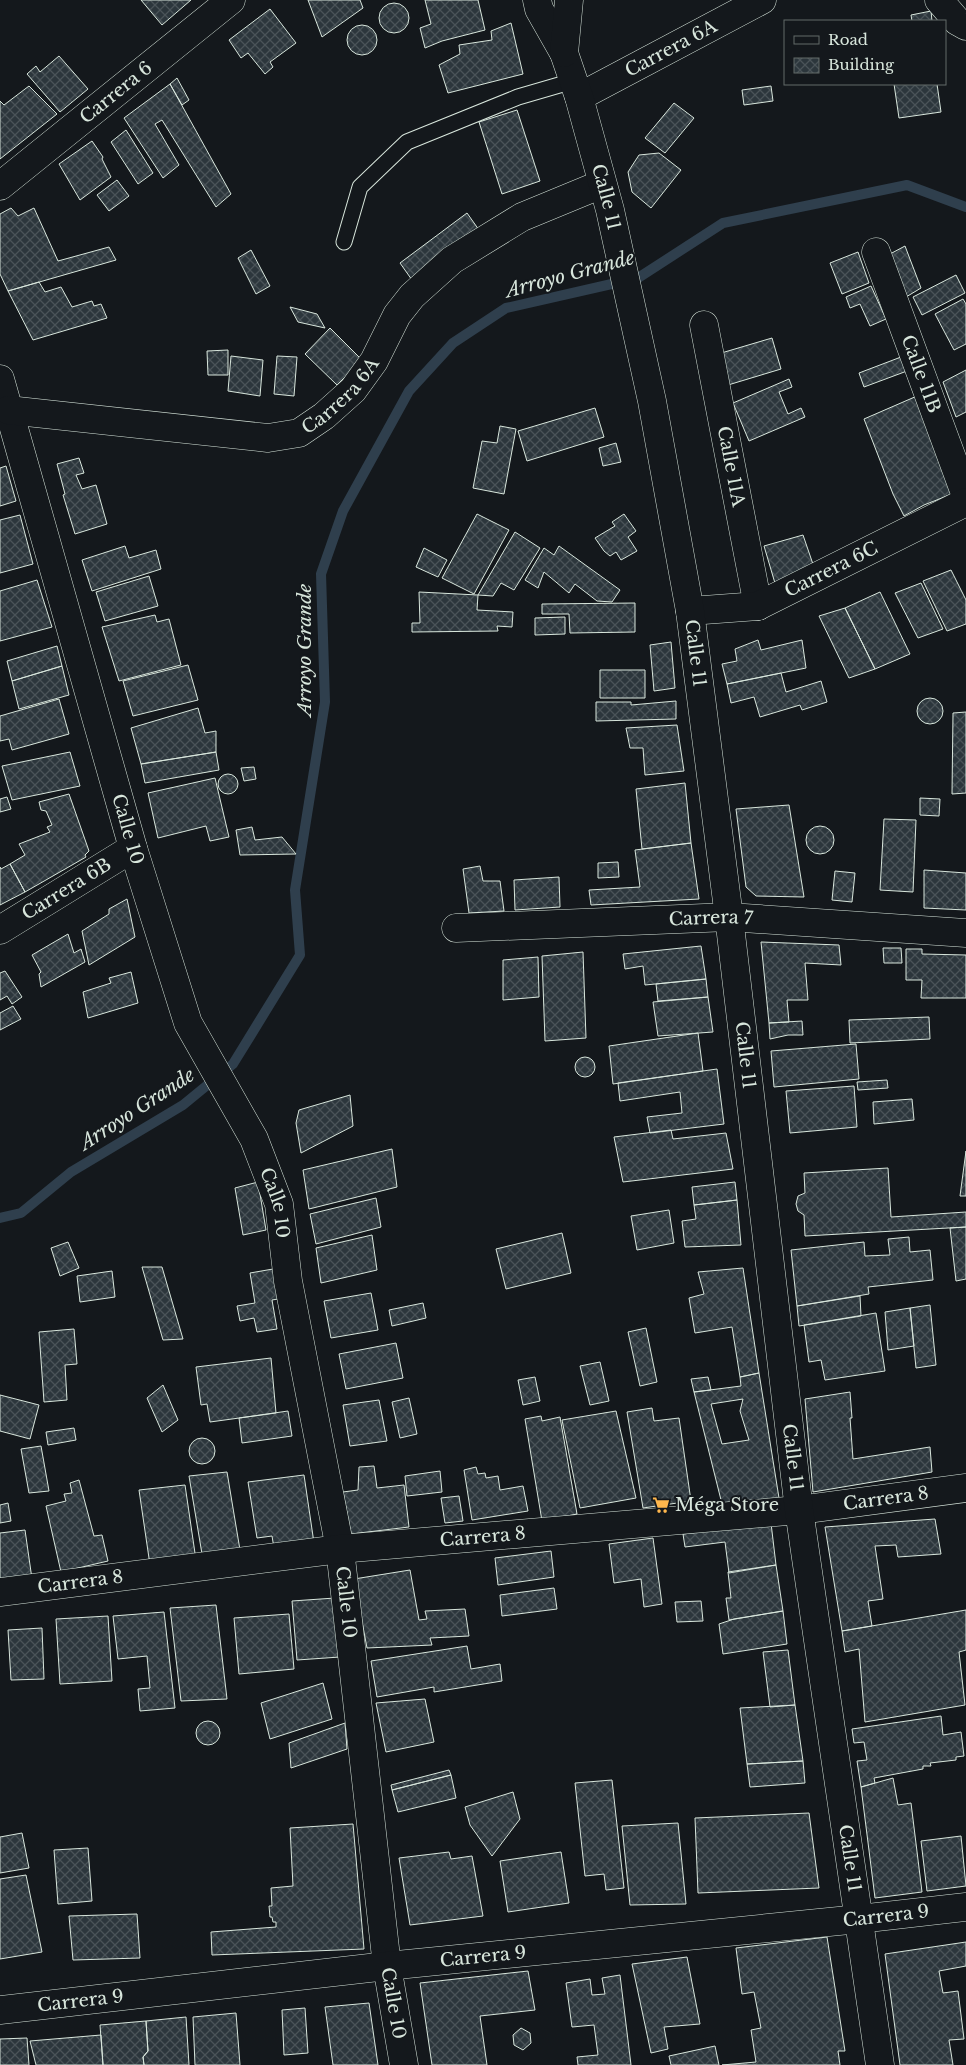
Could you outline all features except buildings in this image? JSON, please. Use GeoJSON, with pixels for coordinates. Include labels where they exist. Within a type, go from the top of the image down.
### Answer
{"type":"FeatureCollection","features":[{"type":"Feature","properties":{"kind":"street","name":"Carrera 6"},"geometry":{"type":"LineString","coordinates":[[0,186],[231,0]]}},
{"type":"Feature","properties":{"kind":"street","name":"Calle 11"},"geometry":{"type":"LineString","coordinates":[[537,0],[539,9],[564,53],[610,210],[652,401],[690,611],[729,917],[799,1510],[880,2065]]}},
{"type":"Feature","properties":{"kind":"street","name":"Calle 11"},"geometry":{"type":"LineString","coordinates":[[564,53],[569,0]]}},
{"type":"Feature","properties":{"kind":"street","name":"Carrera 6A"},"geometry":{"type":"LineString","coordinates":[[576,89],[762,0]]}},
{"type":"Feature","properties":{"kind":"street"},"geometry":{"type":"LineString","coordinates":[[939,0],[957,21],[966,26]]}},
{"type":"Feature","properties":{"kind":"street","name":"Carrera 6A"},"geometry":{"type":"LineString","coordinates":[[8,410],[268,438],[299,433],[324,416],[353,390],[374,361],[397,315],[412,296],[452,260],[522,217],[602,184]]}},
{"type":"Feature","properties":{"kind":"street","name":"Calle 11B"},"geometry":{"type":"LineString","coordinates":[[876,252],[966,496]]}},
{"type":"Feature","properties":{"kind":"street","name":"Calle 11A"},"geometry":{"type":"LineString","coordinates":[[704,325],[758,606]]}},
{"type":"Feature","properties":{"kind":"street","name":"Calle 10"},"geometry":{"type":"LineString","coordinates":[[0,379],[133,848],[188,1022],[224,1082],[254,1139],[279,1204],[288,1281],[340,1549],[387,1966],[404,2065]]}},
{"type":"Feature","properties":{"kind":"street","name":"Carrera 6C"},"geometry":{"type":"LineString","coordinates":[[690,611],[758,606],[966,502]]}},
{"type":"Feature","properties":{"kind":"street","name":"Carrera 6B"},"geometry":{"type":"LineString","coordinates":[[0,930],[133,848]]}},
{"type":"Feature","properties":{"kind":"street","name":"Carrera 7"},"geometry":{"type":"LineString","coordinates":[[456,928],[729,917],[966,933]]}},
{"type":"Feature","properties":{"kind":"street","name":"Carrera 8"},"geometry":{"type":"LineString","coordinates":[[0,1592],[340,1549],[799,1510],[966,1488]]}},
{"type":"Feature","properties":{"kind":"street","name":"Carrera 9"},"geometry":{"type":"LineString","coordinates":[[0,2010],[387,1966],[966,1907]]}},
{"type":"Feature","properties":{"kind":"lane"},"geometry":{"type":"LineString","coordinates":[[344,242],[360,188],[407,142],[518,97],[576,89]]}},
{"type":"Feature","properties":{"kind":"waterway","name":"Arroyo Grande"},"geometry":{"type":"LineString","coordinates":[[0,1218],[21,1213],[71,1172],[183,1105],[233,1064],[300,955],[295,890],[325,702],[321,574],[343,511],[409,391],[453,343],[506,308],[638,278],[723,223],[907,185],[966,207]]}},
{"type":"Feature","properties":{"kind":"place","name":"Méga Store"},"geometry":{"type":"Point","coordinates":[661,1505]}}]}
